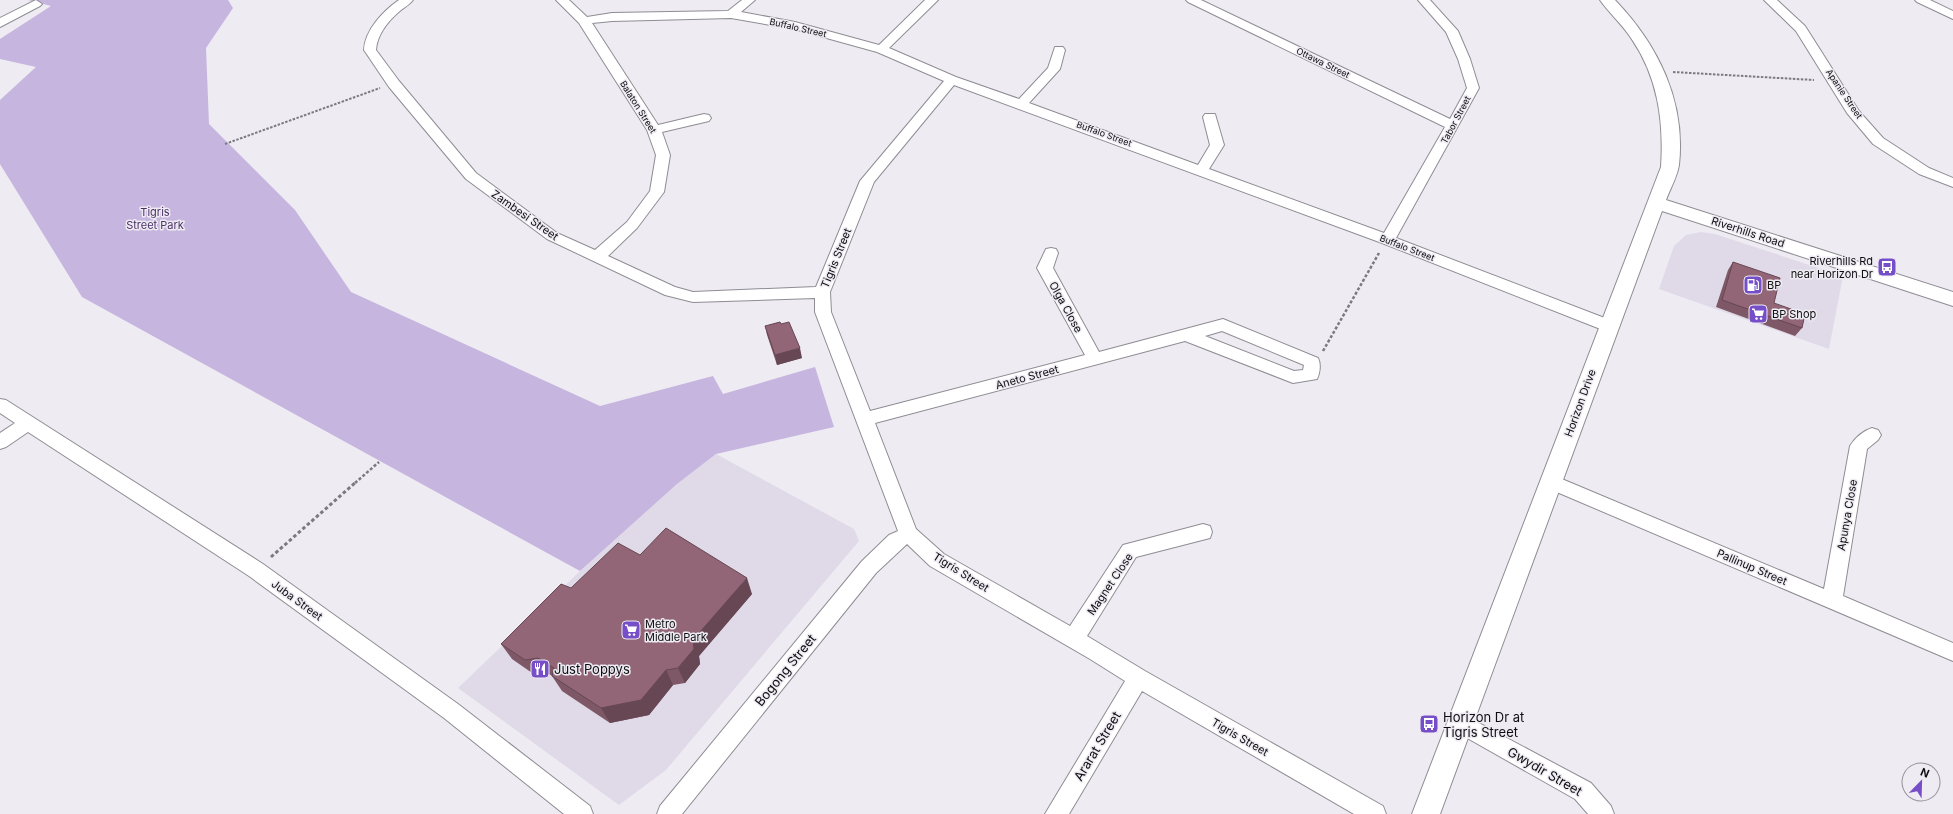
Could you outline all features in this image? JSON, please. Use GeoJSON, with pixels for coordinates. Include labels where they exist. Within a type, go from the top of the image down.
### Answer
{"type":"FeatureCollection","features":[{"type":"Feature","properties":{"kind":"street","name":"Zambesi Street"},"geometry":{"type":"LineString","coordinates":[[407,0],[400,4],[385,20],[374,35],[370,45],[370,50],[394,84],[471,176],[552,236],[670,291],[693,296],[822,292]]}},
{"type":"Feature","properties":{"kind":"street","name":"Balaton Street"},"geometry":{"type":"LineString","coordinates":[[562,0],[584,21],[654,130],[663,155],[657,192],[632,225],[597,257]]}},
{"type":"Feature","properties":{"kind":"street"},"geometry":{"type":"LineString","coordinates":[[732,14],[750,0]]}},
{"type":"Feature","properties":{"kind":"street"},"geometry":{"type":"LineString","coordinates":[[881,49],[932,0]]}},
{"type":"Feature","properties":{"kind":"street","name":"Ottawa Street"},"geometry":{"type":"LineString","coordinates":[[1192,0],[1453,126]]}},
{"type":"Feature","properties":{"kind":"street","name":"Tabor Street"},"geometry":{"type":"LineString","coordinates":[[1387,240],[1453,126],[1473,88],[1464,59],[1452,31],[1424,0]]}},
{"type":"Feature","properties":{"kind":"street","name":"Horizon Drive"},"geometry":{"type":"LineString","coordinates":[[1426,814],[1670,167],[1672,140],[1670,112],[1663,84],[1649,53],[1632,28],[1607,0]]}},
{"type":"Feature","properties":{"kind":"street","name":"Apanie Street"},"geometry":{"type":"LineString","coordinates":[[1770,0],[1801,29],[1854,113],[1878,140],[1924,171],[1953,183]]}},
{"type":"Feature","properties":{"kind":"street"},"geometry":{"type":"LineString","coordinates":[[1921,0],[1953,15]]}},
{"type":"Feature","properties":{"kind":"street"},"geometry":{"type":"LineString","coordinates":[[0,23],[36,4]]}},
{"type":"Feature","properties":{"kind":"street","name":"Buffalo Street"},"geometry":{"type":"LineString","coordinates":[[584,21],[612,17],[732,14],[794,26],[881,49],[952,80],[1021,104],[1387,240],[1609,326]]}},
{"type":"Feature","properties":{"kind":"street"},"geometry":{"type":"LineString","coordinates":[[1021,104],[1054,69],[1059,50]]}},
{"type":"Feature","properties":{"kind":"street","name":"Tigris Street"},"geometry":{"type":"LineString","coordinates":[[952,80],[867,181],[822,292],[823,312],[866,419],[909,534],[937,560],[1074,638],[1138,678],[1375,814]]}},
{"type":"Feature","properties":{"kind":"street"},"geometry":{"type":"LineString","coordinates":[[1200,170],[1217,145],[1210,117]]}},
{"type":"Feature","properties":{"kind":"street"},"geometry":{"type":"LineString","coordinates":[[654,130],[704,118]]}},
{"type":"Feature","properties":{"kind":"street","name":"Riverhills Road"},"geometry":{"type":"LineString","coordinates":[[1657,203],[1953,299]]}},
{"type":"Feature","properties":{"kind":"street","name":"Olga Close"},"geometry":{"type":"LineString","coordinates":[[1051,254],[1045,268],[1095,359]]}},
{"type":"Feature","properties":{"kind":"street","name":"Aneto Street"},"geometry":{"type":"LineString","coordinates":[[866,419],[1223,325],[1312,362]]}},
{"type":"Feature","properties":{"kind":"street"},"geometry":{"type":"LineString","coordinates":[[1187,335],[1293,377],[1311,375],[1312,362]]}},
{"type":"Feature","properties":{"kind":"street","name":"Juba Street"},"geometry":{"type":"LineString","coordinates":[[0,405],[27,424],[256,570],[450,711],[582,814]]}},
{"type":"Feature","properties":{"kind":"street"},"geometry":{"type":"LineString","coordinates":[[0,442],[27,424]]}},
{"type":"Feature","properties":{"kind":"street","name":"Apunya Close"},"geometry":{"type":"LineString","coordinates":[[1832,601],[1859,446],[1872,435]]}},
{"type":"Feature","properties":{"kind":"street","name":"Pallinup Street"},"geometry":{"type":"LineString","coordinates":[[1551,482],[1953,652]]}},
{"type":"Feature","properties":{"kind":"street","name":"Magnet Close"},"geometry":{"type":"LineString","coordinates":[[1074,638],[1130,551],[1203,532]]}},
{"type":"Feature","properties":{"kind":"street","name":"Bogong Street"},"geometry":{"type":"LineString","coordinates":[[668,814],[869,566],[896,541],[909,534]]}},
{"type":"Feature","properties":{"kind":"street","name":"Ararat Street"},"geometry":{"type":"LineString","coordinates":[[1056,814],[1138,678]]}},
{"type":"Feature","properties":{"kind":"street","name":"Gwydir Street"},"geometry":{"type":"LineString","coordinates":[[1460,723],[1583,791],[1603,814]]}},
{"type":"Feature","properties":{"kind":"path"},"geometry":{"type":"LineString","coordinates":[[1657,71],[1835,81]]}},
{"type":"Feature","properties":{"kind":"path"},"geometry":{"type":"LineString","coordinates":[[225,144],[394,84]]}},
{"type":"Feature","properties":{"kind":"path"},"geometry":{"type":"LineString","coordinates":[[1312,362],[1320,357],[1387,240]]}},
{"type":"Feature","properties":{"kind":"path"},"geometry":{"type":"LineString","coordinates":[[271,557],[378,462]]}},
{"type":"Feature","properties":{"kind":"shaded area"},"geometry":{"type":"Polygon","coordinates":[[[1701,232],[1715,234],[1843,276],[1829,349],[1659,289],[1674,246],[1686,235],[1701,232]]]}},
{"type":"Feature","properties":{"kind":"shaded area"},"geometry":{"type":"Polygon","coordinates":[[[716,454],[854,529],[859,541],[666,770],[619,805],[458,688],[580,571],[677,484],[716,454]]]}},
{"type":"Feature","properties":{"kind":"green space","name":"Tigris Street Park"},"geometry":{"type":"Polygon","coordinates":[[[28,0],[228,0],[233,8],[206,48],[209,124],[295,210],[351,292],[600,406],[713,376],[723,394],[815,367],[834,427],[716,454],[677,484],[580,571],[82,297],[0,164],[0,100],[36,67],[0,59],[0,39],[51,6],[28,0]]]}},
{"type":"Feature","properties":{"kind":"building"},"geometry":{"type":"Polygon","coordinates":[[[1733,262],[1780,278],[1774,303],[1805,314],[1802,328],[1722,300],[1733,262]]]}},
{"type":"Feature","properties":{"kind":"building"},"geometry":{"type":"Polygon","coordinates":[[[780,322],[781,324],[789,322],[800,348],[775,355],[765,326],[780,322]]]}},
{"type":"Feature","properties":{"kind":"building","name":"Metro Middle Park"},"geometry":{"type":"Polygon","coordinates":[[[666,528],[747,578],[693,640],[694,649],[678,668],[666,670],[641,700],[601,708],[552,676],[554,668],[538,658],[525,660],[501,644],[561,584],[571,588],[618,543],[640,555],[666,528]]]}},
{"type":"Feature","properties":{"kind":"place","name":"Riverhills Rd near Horizon Dr"},"geometry":{"type":"Point","coordinates":[1887,267]}},
{"type":"Feature","properties":{"kind":"place","name":"BP"},"geometry":{"type":"Point","coordinates":[1753,285]}},
{"type":"Feature","properties":{"kind":"place","name":"BP Shop"},"geometry":{"type":"Point","coordinates":[1758,314]}},
{"type":"Feature","properties":{"kind":"place","name":"Metro Middle Park"},"geometry":{"type":"Point","coordinates":[631,630]}},
{"type":"Feature","properties":{"kind":"place","name":"Just Poppys"},"geometry":{"type":"Point","coordinates":[540,669]}},
{"type":"Feature","properties":{"kind":"place","name":"Horizon Dr at Tigris Street"},"geometry":{"type":"Point","coordinates":[1429,724]}}]}
